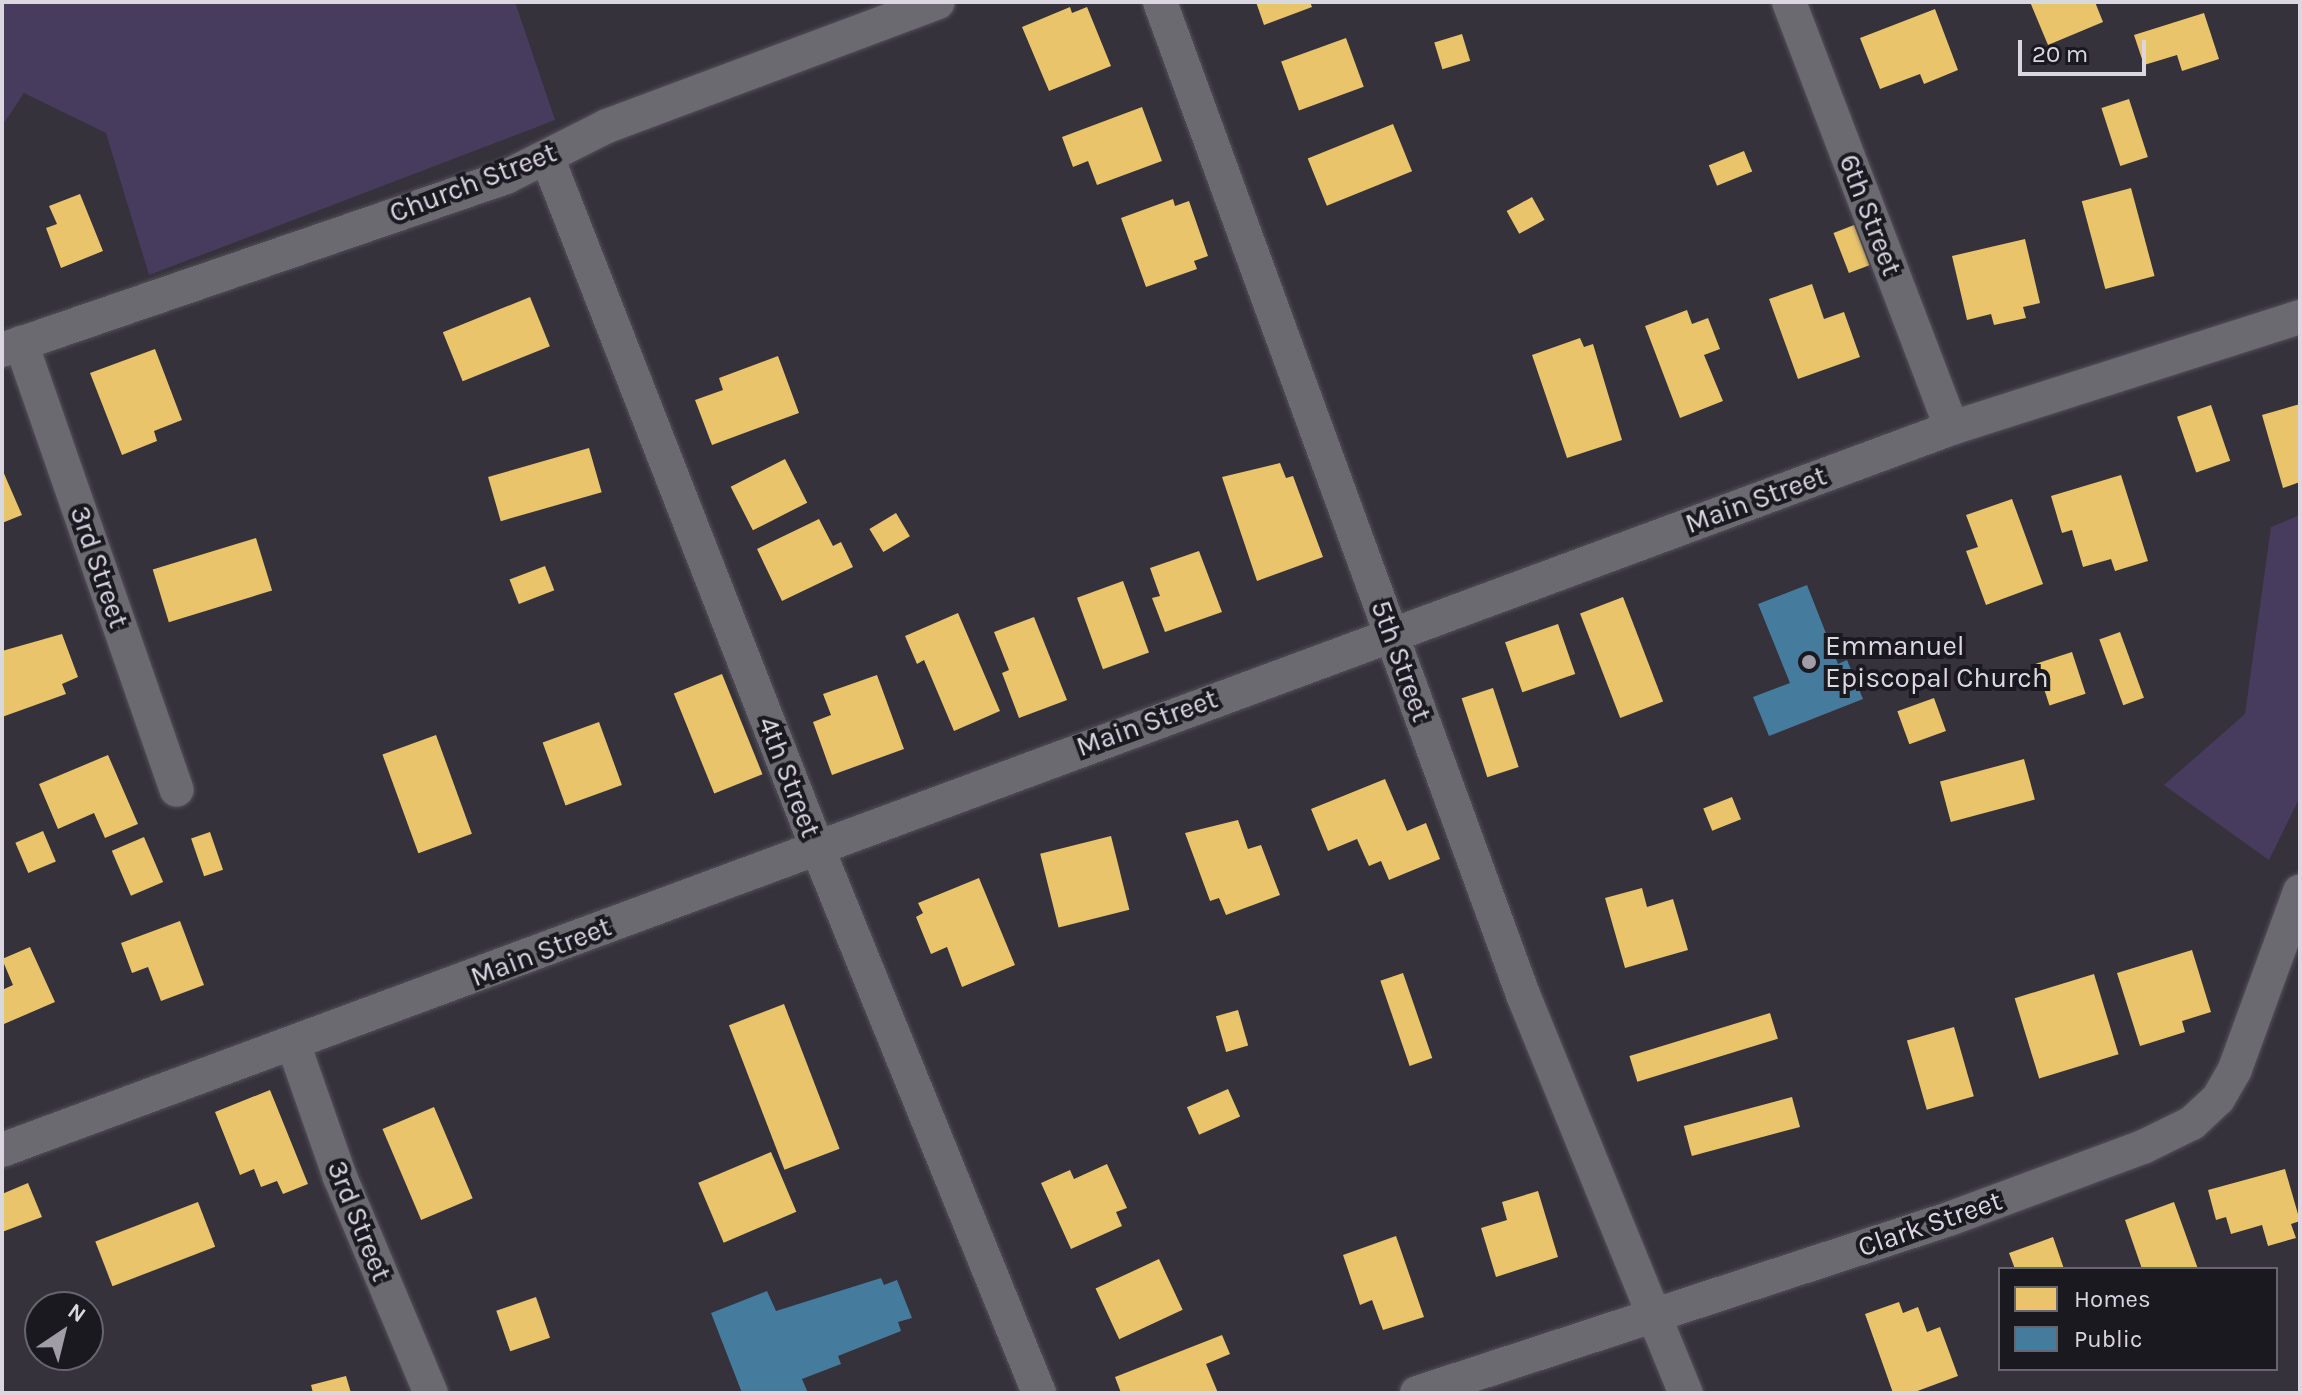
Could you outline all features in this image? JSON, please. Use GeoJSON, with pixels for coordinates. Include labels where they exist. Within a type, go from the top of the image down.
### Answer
{"type":"FeatureCollection","features":[{"type":"Feature","properties":{"kind":"street","name":"Church Street"},"geometry":{"type":"LineString","coordinates":[[11,347],[506,177],[607,126],[938,2]]}},
{"type":"Feature","properties":{"kind":"street","name":"5th Street"},"geometry":{"type":"LineString","coordinates":[[1160,2],[1524,997],[1657,1315],[1686,1393]]}},
{"type":"Feature","properties":{"kind":"street","name":"6th Street"},"geometry":{"type":"LineString","coordinates":[[1789,2],[1952,428]]}},
{"type":"Feature","properties":{"kind":"street","name":"4th Street"},"geometry":{"type":"LineString","coordinates":[[547,157],[817,847],[1039,1393]]}},
{"type":"Feature","properties":{"kind":"street","name":"Main Street"},"geometry":{"type":"LineString","coordinates":[[2,1150],[294,1046],[1391,632],[1952,428],[2300,317]]}},
{"type":"Feature","properties":{"kind":"street","name":"3rd Street"},"geometry":{"type":"LineString","coordinates":[[11,347],[177,790]]}},
{"type":"Feature","properties":{"kind":"street","name":"Clark Street"},"geometry":{"type":"LineString","coordinates":[[1417,1393],[1949,1219],[2143,1147],[2192,1123],[2218,1099],[2235,1069],[2300,891]]}},
{"type":"Feature","properties":{"kind":"street","name":"3rd Street"},"geometry":{"type":"LineString","coordinates":[[294,1046],[340,1177],[431,1393]]}},
{"type":"Feature","properties":{"kind":"shaded area"},"geometry":{"type":"Polygon","coordinates":[[[2,2],[515,2],[555,120],[149,275],[106,133],[24,93],[2,126],[2,2]]]}},
{"type":"Feature","properties":{"kind":"shaded area"},"geometry":{"type":"Polygon","coordinates":[[[2300,515],[2300,797],[2269,860],[2164,785],[2245,714],[2271,527],[2300,515]]]}},
{"type":"Feature","properties":{"kind":"building: Homes"},"geometry":{"type":"Polygon","coordinates":[[[1256,2],[1310,2],[1312,7],[1264,25],[1256,2]]]}},
{"type":"Feature","properties":{"kind":"building: Homes"},"geometry":{"type":"Polygon","coordinates":[[[2030,2],[2095,2],[2103,22],[2048,45],[2030,2]]]}},
{"type":"Feature","properties":{"kind":"building: Homes"},"geometry":{"type":"Polygon","coordinates":[[[1070,7],[1072,13],[1087,7],[1111,66],[1049,91],[1022,27],[1070,7]]]}},
{"type":"Feature","properties":{"kind":"building: Homes"},"geometry":{"type":"Polygon","coordinates":[[[1935,9],[1958,70],[1924,84],[1920,74],[1880,89],[1860,38],[1935,9]]]}},
{"type":"Feature","properties":{"kind":"building: Homes"},"geometry":{"type":"Polygon","coordinates":[[[2204,13],[2219,59],[2182,71],[2177,55],[2144,65],[2134,35],[2204,13]]]}},
{"type":"Feature","properties":{"kind":"building: Homes"},"geometry":{"type":"Polygon","coordinates":[[[1462,34],[1470,61],[1442,69],[1434,42],[1462,34]]]}},
{"type":"Feature","properties":{"kind":"building: Homes"},"geometry":{"type":"Polygon","coordinates":[[[1346,38],[1364,87],[1299,110],[1281,62],[1346,38]]]}},
{"type":"Feature","properties":{"kind":"building: Homes"},"geometry":{"type":"Polygon","coordinates":[[[2129,99],[2148,157],[2120,166],[2101,108],[2129,99]]]}},
{"type":"Feature","properties":{"kind":"building: Homes"},"geometry":{"type":"Polygon","coordinates":[[[1142,107],[1162,161],[1097,185],[1088,161],[1073,167],[1062,137],[1142,107]]]}},
{"type":"Feature","properties":{"kind":"building: Homes"},"geometry":{"type":"Polygon","coordinates":[[[1393,124],[1412,171],[1327,206],[1308,158],[1393,124]]]}},
{"type":"Feature","properties":{"kind":"building: Homes"},"geometry":{"type":"Polygon","coordinates":[[[1744,151],[1752,171],[1717,186],[1709,165],[1744,151]]]}},
{"type":"Feature","properties":{"kind":"building: Homes"},"geometry":{"type":"Polygon","coordinates":[[[2131,188],[2155,276],[2105,289],[2082,201],[2131,188]]]}},
{"type":"Feature","properties":{"kind":"building: Homes"},"geometry":{"type":"Polygon","coordinates":[[[80,194],[103,251],[61,268],[46,228],[57,224],[49,206],[80,194]]]}},
{"type":"Feature","properties":{"kind":"building: Homes"},"geometry":{"type":"Polygon","coordinates":[[[1532,197],[1545,220],[1519,234],[1507,211],[1532,197]]]}},
{"type":"Feature","properties":{"kind":"building: Homes"},"geometry":{"type":"Polygon","coordinates":[[[1173,199],[1175,206],[1189,201],[1208,256],[1194,261],[1197,269],[1146,287],[1121,218],[1173,199]]]}},
{"type":"Feature","properties":{"kind":"building: Homes"},"geometry":{"type":"Polygon","coordinates":[[[1854,225],[1869,265],[1849,273],[1833,233],[1854,225]]]}},
{"type":"Feature","properties":{"kind":"building: Homes"},"geometry":{"type":"Polygon","coordinates":[[[2025,239],[2040,303],[2023,307],[2026,318],[1994,325],[1991,314],[1967,320],[1952,256],[2025,239]]]}},
{"type":"Feature","properties":{"kind":"building: Homes"},"geometry":{"type":"Polygon","coordinates":[[[1812,284],[1824,319],[1844,312],[1860,357],[1798,379],[1769,299],[1812,284]]]}},
{"type":"Feature","properties":{"kind":"building: Homes"},"geometry":{"type":"Polygon","coordinates":[[[530,297],[550,346],[463,381],[443,332],[530,297]]]}},
{"type":"Feature","properties":{"kind":"building: Homes"},"geometry":{"type":"Polygon","coordinates":[[[1687,310],[1692,324],[1708,318],[1720,349],[1704,355],[1723,401],[1680,418],[1645,326],[1687,310]]]}},
{"type":"Feature","properties":{"kind":"building: Homes"},"geometry":{"type":"Polygon","coordinates":[[[1580,338],[1584,347],[1593,344],[1622,440],[1567,458],[1532,355],[1580,338]]]}},
{"type":"Feature","properties":{"kind":"building: Homes"},"geometry":{"type":"Polygon","coordinates":[[[155,349],[182,420],[154,431],[157,441],[122,455],[90,373],[155,349]]]}},
{"type":"Feature","properties":{"kind":"building: Homes"},"geometry":{"type":"Polygon","coordinates":[[[778,356],[799,413],[712,445],[695,400],[723,390],[719,378],[778,356]]]}},
{"type":"Feature","properties":{"kind":"building: Homes"},"geometry":{"type":"Polygon","coordinates":[[[2300,404],[2300,482],[2283,488],[2262,415],[2300,404]]]}},
{"type":"Feature","properties":{"kind":"building: Homes"},"geometry":{"type":"Polygon","coordinates":[[[2211,405],[2230,461],[2196,473],[2177,417],[2211,405]]]}},
{"type":"Feature","properties":{"kind":"building: Homes"},"geometry":{"type":"Polygon","coordinates":[[[589,448],[602,492],[501,521],[488,477],[589,448]]]}},
{"type":"Feature","properties":{"kind":"building: Homes"},"geometry":{"type":"Polygon","coordinates":[[[785,459],[807,503],[753,530],[731,487],[785,459]]]}},
{"type":"Feature","properties":{"kind":"building: Homes"},"geometry":{"type":"Polygon","coordinates":[[[1280,463],[1286,478],[1293,476],[1323,557],[1257,581],[1222,477],[1280,463]]]}},
{"type":"Feature","properties":{"kind":"building: Homes"},"geometry":{"type":"Polygon","coordinates":[[[2,469],[22,515],[2,523],[2,469]]]}},
{"type":"Feature","properties":{"kind":"building: Homes"},"geometry":{"type":"Polygon","coordinates":[[[2121,475],[2148,561],[2115,571],[2111,559],[2083,567],[2072,530],[2062,533],[2051,496],[2121,475]]]}},
{"type":"Feature","properties":{"kind":"building: Homes"},"geometry":{"type":"Polygon","coordinates":[[[2012,499],[2043,584],[1986,605],[1966,551],[1978,547],[1966,515],[2012,499]]]}},
{"type":"Feature","properties":{"kind":"building: Homes"},"geometry":{"type":"Polygon","coordinates":[[[896,513],[910,536],[883,552],[869,529],[896,513]]]}},
{"type":"Feature","properties":{"kind":"building: Homes"},"geometry":{"type":"Polygon","coordinates":[[[819,519],[833,546],[841,542],[853,567],[782,601],[757,549],[819,519]]]}},
{"type":"Feature","properties":{"kind":"building: Homes"},"geometry":{"type":"Polygon","coordinates":[[[256,538],[272,591],[169,622],[153,570],[256,538]]]}},
{"type":"Feature","properties":{"kind":"building: Homes"},"geometry":{"type":"Polygon","coordinates":[[[1199,551],[1222,612],[1165,632],[1152,598],[1160,596],[1150,568],[1199,551]]]}},
{"type":"Feature","properties":{"kind":"building: Homes"},"geometry":{"type":"Polygon","coordinates":[[[545,566],[554,590],[519,604],[510,580],[545,566]]]}},
{"type":"Feature","properties":{"kind":"building: Homes"},"geometry":{"type":"Polygon","coordinates":[[[1123,581],[1149,652],[1103,669],[1077,598],[1123,581]]]}},
{"type":"Feature","properties":{"kind":"building: Homes"},"geometry":{"type":"Polygon","coordinates":[[[1623,597],[1663,702],[1620,718],[1580,613],[1623,597]]]}},
{"type":"Feature","properties":{"kind":"building: Homes"},"geometry":{"type":"Polygon","coordinates":[[[958,613],[1000,711],[954,731],[924,660],[917,664],[905,636],[958,613]]]}},
{"type":"Feature","properties":{"kind":"building: Homes"},"geometry":{"type":"Polygon","coordinates":[[[1034,617],[1067,700],[1019,718],[1002,673],[1009,670],[994,632],[1034,617]]]}},
{"type":"Feature","properties":{"kind":"building: Homes"},"geometry":{"type":"Polygon","coordinates":[[[1558,624],[1575,674],[1522,692],[1505,642],[1558,624]]]}},
{"type":"Feature","properties":{"kind":"building: Homes"},"geometry":{"type":"Polygon","coordinates":[[[2120,632],[2144,698],[2123,705],[2099,640],[2120,632]]]}},
{"type":"Feature","properties":{"kind":"building: Homes"},"geometry":{"type":"Polygon","coordinates":[[[62,634],[78,677],[62,684],[66,694],[2,717],[2,651],[62,634]]]}},
{"type":"Feature","properties":{"kind":"building: Homes"},"geometry":{"type":"Polygon","coordinates":[[[2072,652],[2086,694],[2049,706],[2036,664],[2072,652]]]}},
{"type":"Feature","properties":{"kind":"building: Homes"},"geometry":{"type":"Polygon","coordinates":[[[722,674],[762,774],[714,794],[674,693],[722,674]]]}},
{"type":"Feature","properties":{"kind":"building: Homes"},"geometry":{"type":"Polygon","coordinates":[[[877,675],[904,749],[832,775],[813,722],[831,715],[823,694],[877,675]]]}},
{"type":"Feature","properties":{"kind":"building: Homes"},"geometry":{"type":"Polygon","coordinates":[[[1493,688],[1519,767],[1487,777],[1462,698],[1493,688]]]}},
{"type":"Feature","properties":{"kind":"building: Homes"},"geometry":{"type":"Polygon","coordinates":[[[1934,698],[1946,731],[1909,744],[1897,711],[1934,698]]]}},
{"type":"Feature","properties":{"kind":"building: Homes"},"geometry":{"type":"Polygon","coordinates":[[[599,722],[622,785],[566,805],[543,743],[599,722]]]}},
{"type":"Feature","properties":{"kind":"building: Homes"},"geometry":{"type":"Polygon","coordinates":[[[436,735],[472,834],[418,853],[382,754],[436,735]]]}},
{"type":"Feature","properties":{"kind":"building: Homes"},"geometry":{"type":"Polygon","coordinates":[[[108,755],[138,824],[105,838],[94,813],[58,829],[39,784],[108,755]]]}},
{"type":"Feature","properties":{"kind":"building: Homes"},"geometry":{"type":"Polygon","coordinates":[[[2024,759],[2035,800],[1951,822],[1940,782],[2024,759]]]}},
{"type":"Feature","properties":{"kind":"building: Homes"},"geometry":{"type":"Polygon","coordinates":[[[1385,779],[1407,831],[1426,823],[1440,859],[1389,880],[1381,861],[1369,866],[1357,839],[1328,851],[1311,809],[1385,779]]]}},
{"type":"Feature","properties":{"kind":"building: Homes"},"geometry":{"type":"Polygon","coordinates":[[[1732,797],[1741,819],[1712,831],[1703,809],[1732,797]]]}},
{"type":"Feature","properties":{"kind":"building: Homes"},"geometry":{"type":"Polygon","coordinates":[[[1238,820],[1248,849],[1261,845],[1280,895],[1226,915],[1219,898],[1210,901],[1185,833],[1238,820]]]}},
{"type":"Feature","properties":{"kind":"building: Homes"},"geometry":{"type":"Polygon","coordinates":[[[43,831],[56,861],[28,873],[15,843],[43,831]]]}},
{"type":"Feature","properties":{"kind":"building: Homes"},"geometry":{"type":"Polygon","coordinates":[[[210,832],[223,870],[204,876],[191,839],[210,832]]]}},
{"type":"Feature","properties":{"kind":"building: Homes"},"geometry":{"type":"Polygon","coordinates":[[[1111,836],[1129,910],[1059,927],[1040,854],[1111,836]]]}},
{"type":"Feature","properties":{"kind":"building: Homes"},"geometry":{"type":"Polygon","coordinates":[[[144,837],[163,882],[131,896],[112,851],[144,837]]]}},
{"type":"Feature","properties":{"kind":"building: Homes"},"geometry":{"type":"Polygon","coordinates":[[[979,878],[1015,965],[962,987],[947,947],[931,954],[916,917],[923,913],[918,903],[979,878]]]}},
{"type":"Feature","properties":{"kind":"building: Homes"},"geometry":{"type":"Polygon","coordinates":[[[1642,888],[1647,907],[1673,899],[1688,950],[1625,968],[1605,898],[1642,888]]]}},
{"type":"Feature","properties":{"kind":"building: Homes"},"geometry":{"type":"Polygon","coordinates":[[[180,921],[204,985],[161,1001],[148,967],[132,973],[121,943],[180,921]]]}},
{"type":"Feature","properties":{"kind":"building: Homes"},"geometry":{"type":"Polygon","coordinates":[[[30,947],[55,1002],[4,1024],[2,990],[13,985],[2,959],[30,947]]]}},
{"type":"Feature","properties":{"kind":"building: Homes"},"geometry":{"type":"Polygon","coordinates":[[[2192,950],[2211,1012],[2182,1021],[2185,1032],[2140,1046],[2117,973],[2192,950]]]}},
{"type":"Feature","properties":{"kind":"building: Homes"},"geometry":{"type":"Polygon","coordinates":[[[1403,973],[1432,1058],[1410,1066],[1380,981],[1403,973]]]}},
{"type":"Feature","properties":{"kind":"building: Homes"},"geometry":{"type":"Polygon","coordinates":[[[2094,974],[2119,1054],[2039,1079],[2015,998],[2094,974]]]}},
{"type":"Feature","properties":{"kind":"building: Homes"},"geometry":{"type":"Polygon","coordinates":[[[784,1004],[840,1149],[784,1170],[729,1025],[784,1004]]]}},
{"type":"Feature","properties":{"kind":"building: Homes"},"geometry":{"type":"Polygon","coordinates":[[[1238,1010],[1248,1046],[1226,1052],[1216,1016],[1238,1010]]]}},
{"type":"Feature","properties":{"kind":"building: Homes"},"geometry":{"type":"Polygon","coordinates":[[[1770,1013],[1778,1039],[1637,1082],[1629,1056],[1770,1013]]]}},
{"type":"Feature","properties":{"kind":"building: Homes"},"geometry":{"type":"Polygon","coordinates":[[[1954,1027],[1974,1096],[1927,1110],[1907,1041],[1954,1027]]]}},
{"type":"Feature","properties":{"kind":"building: Homes"},"geometry":{"type":"Polygon","coordinates":[[[1228,1089],[1240,1116],[1199,1135],[1187,1107],[1228,1089]]]}},
{"type":"Feature","properties":{"kind":"building: Homes"},"geometry":{"type":"Polygon","coordinates":[[[270,1090],[308,1184],[283,1194],[277,1181],[261,1187],[254,1169],[240,1175],[215,1112],[270,1090]]]}},
{"type":"Feature","properties":{"kind":"building: Homes"},"geometry":{"type":"Polygon","coordinates":[[[1792,1097],[1800,1127],[1692,1156],[1684,1126],[1792,1097]]]}},
{"type":"Feature","properties":{"kind":"building: Homes"},"geometry":{"type":"Polygon","coordinates":[[[434,1107],[473,1198],[421,1220],[382,1129],[434,1107]]]}},
{"type":"Feature","properties":{"kind":"building: Homes"},"geometry":{"type":"Polygon","coordinates":[[[771,1152],[796,1212],[724,1243],[698,1183],[771,1152]]]}},
{"type":"Feature","properties":{"kind":"building: Homes"},"geometry":{"type":"Polygon","coordinates":[[[1107,1164],[1127,1208],[1116,1212],[1122,1226],[1071,1249],[1041,1183],[1070,1170],[1074,1179],[1107,1164]]]}},
{"type":"Feature","properties":{"kind":"building: Homes"},"geometry":{"type":"Polygon","coordinates":[[[2285,1169],[2300,1221],[2291,1224],[2296,1238],[2268,1246],[2262,1225],[2231,1234],[2226,1217],[2216,1220],[2208,1190],[2285,1169]]]}},
{"type":"Feature","properties":{"kind":"building: Homes"},"geometry":{"type":"Polygon","coordinates":[[[28,1183],[42,1217],[2,1232],[2,1194],[28,1183]]]}},
{"type":"Feature","properties":{"kind":"building: Homes"},"geometry":{"type":"Polygon","coordinates":[[[1538,1191],[1558,1257],[1496,1277],[1481,1228],[1507,1220],[1502,1202],[1538,1191]]]}},
{"type":"Feature","properties":{"kind":"building: Homes"},"geometry":{"type":"Polygon","coordinates":[[[198,1202],[215,1247],[113,1286],[95,1241],[198,1202]]]}},
{"type":"Feature","properties":{"kind":"building: Homes"},"geometry":{"type":"Polygon","coordinates":[[[2174,1202],[2197,1267],[2141,1267],[2125,1220],[2174,1202]]]}},
{"type":"Feature","properties":{"kind":"building: Homes"},"geometry":{"type":"Polygon","coordinates":[[[1396,1236],[1424,1317],[1383,1330],[1372,1300],[1360,1305],[1343,1255],[1396,1236]]]}},
{"type":"Feature","properties":{"kind":"building: Homes"},"geometry":{"type":"Polygon","coordinates":[[[2053,1237],[2063,1267],[2014,1267],[2009,1253],[2053,1237]]]}},
{"type":"Feature","properties":{"kind":"building: Homes"},"geometry":{"type":"Polygon","coordinates":[[[1159,1259],[1183,1310],[1119,1339],[1096,1289],[1159,1259]]]}},
{"type":"Feature","properties":{"kind":"building: Homes"},"geometry":{"type":"Polygon","coordinates":[[[536,1297],[550,1338],[510,1351],[496,1311],[536,1297]]]}},
{"type":"Feature","properties":{"kind":"building: Homes"},"geometry":{"type":"Polygon","coordinates":[[[1899,1302],[1903,1313],[1918,1307],[1927,1332],[1940,1327],[1958,1376],[1912,1393],[1893,1393],[1865,1314],[1899,1302]]]}},
{"type":"Feature","properties":{"kind":"building: Homes"},"geometry":{"type":"Polygon","coordinates":[[[1222,1335],[1230,1354],[1206,1364],[1218,1393],[1121,1393],[1115,1377],[1222,1335]]]}},
{"type":"Feature","properties":{"kind":"building: Homes"},"geometry":{"type":"Polygon","coordinates":[[[346,1376],[351,1393],[313,1393],[311,1385],[346,1376]]]}},
{"type":"Feature","properties":{"kind":"building: Public","name":"Emmanuel Episcopal Church"},"geometry":{"type":"Polygon","coordinates":[[[1807,585],[1838,664],[1847,660],[1863,699],[1769,736],[1753,697],[1790,683],[1758,604],[1807,585]]]}},
{"type":"Feature","properties":{"kind":"building: Public"},"geometry":{"type":"Polygon","coordinates":[[[881,1278],[884,1285],[897,1280],[912,1318],[898,1322],[901,1331],[838,1356],[841,1364],[802,1379],[808,1393],[742,1393],[711,1313],[767,1291],[776,1311],[881,1278]]]}},
{"type":"Feature","properties":{"kind":"place","name":"Emmanuel Episcopal Church"},"geometry":{"type":"Point","coordinates":[1809,662]}}]}
